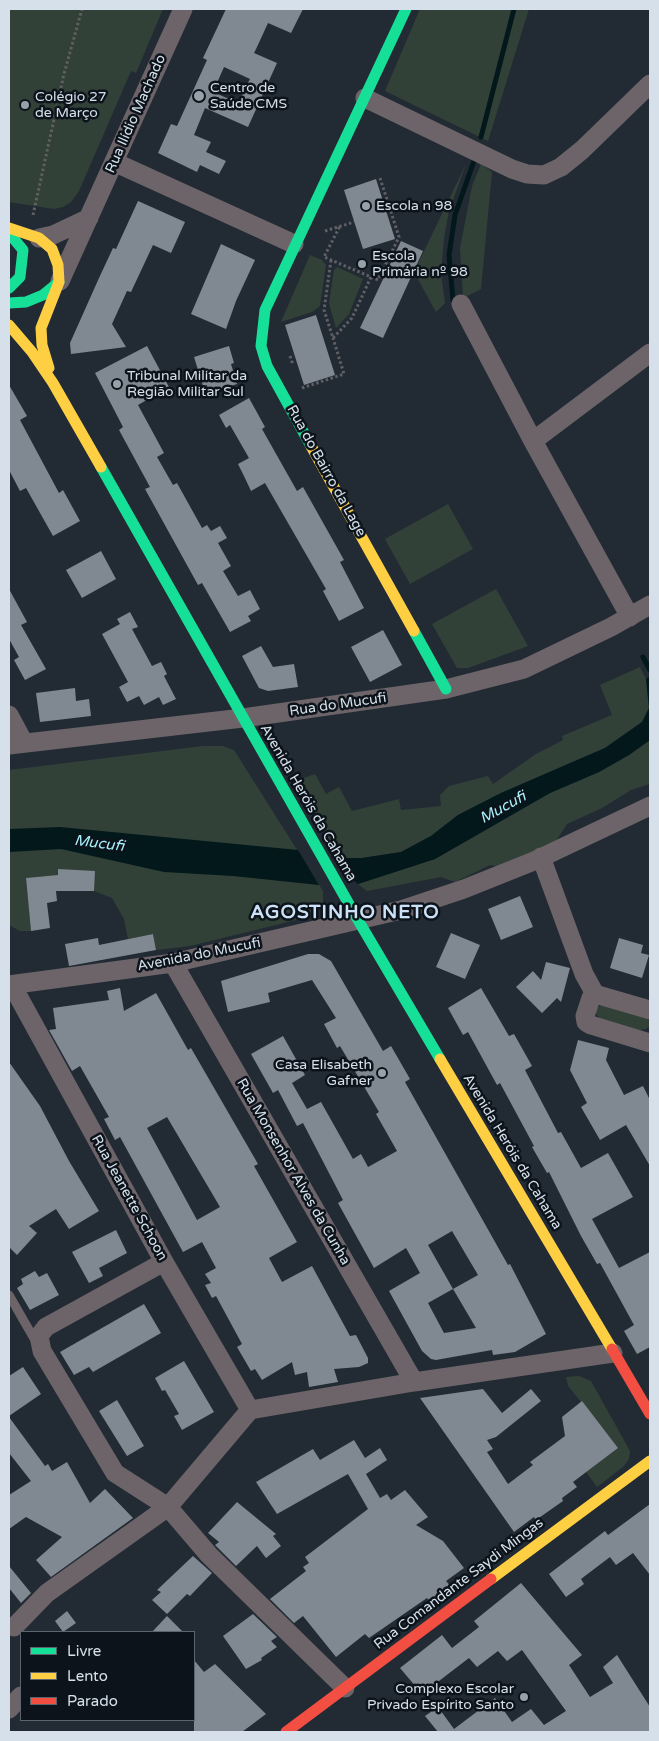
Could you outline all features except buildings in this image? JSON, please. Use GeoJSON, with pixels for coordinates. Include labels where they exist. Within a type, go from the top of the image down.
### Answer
{"type":"FeatureCollection","features":[{"type":"Feature","properties":{"kind":"street","name":"Rua Ilídio Machado"},"geometry":{"type":"LineString","coordinates":[[59,282],[183,9]]}},
{"type":"Feature","properties":{"kind":"street","name":"Rua do Bairro da Lage"},"geometry":{"type":"LineString","coordinates":[[406,9],[294,244],[265,310],[261,336],[262,354],[446,689]]}},
{"type":"Feature","properties":{"kind":"street"},"geometry":{"type":"LineString","coordinates":[[365,98],[512,169],[527,174],[544,175],[562,167],[582,150],[650,84]]}},
{"type":"Feature","properties":{"kind":"street"},"geometry":{"type":"LineString","coordinates":[[114,162],[294,244]]}},
{"type":"Feature","properties":{"kind":"street"},"geometry":{"type":"LineString","coordinates":[[39,238],[53,236],[89,218]]}},
{"type":"Feature","properties":{"kind":"street"},"geometry":{"type":"LineString","coordinates":[[9,228],[39,238],[52,249],[58,266],[59,282],[43,295],[26,302],[9,303]]}},
{"type":"Feature","properties":{"kind":"street"},"geometry":{"type":"LineString","coordinates":[[9,232],[23,250],[23,264],[20,277],[9,288]]}},
{"type":"Feature","properties":{"kind":"street","name":"Avenida Heróis da Cahama"},"geometry":{"type":"LineString","coordinates":[[53,383],[42,345],[41,328],[59,282]]}},
{"type":"Feature","properties":{"kind":"street"},"geometry":{"type":"LineString","coordinates":[[461,304],[533,441],[630,617]]}},
{"type":"Feature","properties":{"kind":"street","name":"Avenida Heróis da Cahama"},"geometry":{"type":"LineString","coordinates":[[9,325],[32,352],[53,383],[358,920],[650,1414]]}},
{"type":"Feature","properties":{"kind":"street"},"geometry":{"type":"LineString","coordinates":[[533,441],[650,353]]}},
{"type":"Feature","properties":{"kind":"street","name":"Rua do Mucufi"},"geometry":{"type":"LineString","coordinates":[[16,744],[243,718],[446,689],[524,669],[630,617],[650,605]]}},
{"type":"Feature","properties":{"kind":"street"},"geometry":{"type":"LineString","coordinates":[[9,715],[16,744]]}},
{"type":"Feature","properties":{"kind":"street","name":"Avenida do Mucufi"},"geometry":{"type":"LineString","coordinates":[[11,985],[173,963],[400,910],[464,889],[541,857],[650,806]]}},
{"type":"Feature","properties":{"kind":"street"},"geometry":{"type":"LineString","coordinates":[[541,857],[584,974],[595,994],[650,1010]]}},
{"type":"Feature","properties":{"kind":"street","name":"Rua Monsenhor Alves da Cunha"},"geometry":{"type":"LineString","coordinates":[[173,963],[414,1382]]}},
{"type":"Feature","properties":{"kind":"street","name":"Rua Jeanette Schoon"},"geometry":{"type":"LineString","coordinates":[[11,985],[164,1262],[250,1410]]}},
{"type":"Feature","properties":{"kind":"street"},"geometry":{"type":"LineString","coordinates":[[595,994],[591,998],[585,1016],[586,1022],[650,1044]]}},
{"type":"Feature","properties":{"kind":"street"},"geometry":{"type":"LineString","coordinates":[[164,1262],[46,1327],[39,1336],[42,1351],[115,1473],[168,1507],[209,1555],[345,1688]]}},
{"type":"Feature","properties":{"kind":"street"},"geometry":{"type":"LineString","coordinates":[[15,1627],[47,1593],[168,1507],[250,1410],[414,1382],[613,1354]]}},
{"type":"Feature","properties":{"kind":"street","name":"Rua Comandante Saydi Mingas"},"geometry":{"type":"LineString","coordinates":[[286,1732],[650,1461]]}},
{"type":"Feature","properties":{"kind":"street"},"geometry":{"type":"LineString","coordinates":[[9,1709],[20,1697]]}},
{"type":"Feature","properties":{"kind":"lane"},"geometry":{"type":"LineString","coordinates":[[9,1295],[42,1351]]}},
{"type":"Feature","properties":{"kind":"path"},"geometry":{"type":"LineString","coordinates":[[35,206],[64,74],[82,9]]}},
{"type":"Feature","properties":{"kind":"path"},"geometry":{"type":"LineString","coordinates":[[340,226],[324,257],[378,280],[399,237],[380,178]]}},
{"type":"Feature","properties":{"kind":"path"},"geometry":{"type":"LineString","coordinates":[[320,233],[354,222]]}},
{"type":"Feature","properties":{"kind":"path"},"geometry":{"type":"LineString","coordinates":[[298,380],[301,388],[344,374],[324,310],[331,260]]}},
{"type":"Feature","properties":{"kind":"path"},"geometry":{"type":"LineString","coordinates":[[333,338],[352,318],[371,276]]}},
{"type":"Feature","properties":{"kind":"path"},"geometry":{"type":"LineString","coordinates":[[290,356],[295,372]]}},
{"type":"Feature","properties":{"kind":"green space"},"geometry":{"type":"Polygon","coordinates":[[[9,9],[163,9],[136,73],[131,71],[79,191],[71,202],[63,207],[54,209],[9,202],[9,9]]]}},
{"type":"Feature","properties":{"kind":"green space"},"geometry":{"type":"Polygon","coordinates":[[[420,9],[529,9],[488,141],[385,91],[420,9]]]}},
{"type":"Feature","properties":{"kind":"green space"},"geometry":{"type":"Polygon","coordinates":[[[466,164],[449,211],[444,238],[441,274],[445,303],[436,312],[414,272],[466,164]]]}},
{"type":"Feature","properties":{"kind":"green space"},"geometry":{"type":"Polygon","coordinates":[[[481,164],[492,172],[481,289],[463,298],[460,248],[472,186],[481,164]]]}},
{"type":"Feature","properties":{"kind":"green space"},"geometry":{"type":"Polygon","coordinates":[[[310,255],[322,260],[326,265],[320,306],[312,312],[281,322],[310,255]]]}},
{"type":"Feature","properties":{"kind":"green space"},"geometry":{"type":"Polygon","coordinates":[[[337,267],[363,279],[349,314],[336,328],[329,303],[334,270],[337,267]]]}},
{"type":"Feature","properties":{"kind":"green space"},"geometry":{"type":"Polygon","coordinates":[[[448,504],[473,549],[410,584],[385,539],[448,504]]]}},
{"type":"Feature","properties":{"kind":"green space"},"geometry":{"type":"Polygon","coordinates":[[[496,589],[528,646],[468,668],[457,668],[432,624],[496,589]]]}},
{"type":"Feature","properties":{"kind":"green space"},"geometry":{"type":"Polygon","coordinates":[[[640,667],[646,679],[649,708],[642,722],[605,748],[501,793],[458,815],[431,836],[401,852],[362,858],[338,858],[298,780],[315,774],[326,794],[339,787],[352,811],[399,799],[401,810],[441,806],[440,795],[449,786],[488,776],[493,784],[536,754],[563,740],[562,736],[612,715],[600,685],[640,667]]]}},
{"type":"Feature","properties":{"kind":"green space"},"geometry":{"type":"Polygon","coordinates":[[[650,740],[650,784],[631,790],[602,808],[567,824],[554,844],[504,867],[490,865],[455,882],[441,877],[367,891],[358,884],[435,859],[550,793],[599,772],[629,755],[650,740]]]}},
{"type":"Feature","properties":{"kind":"green space"},"geometry":{"type":"Polygon","coordinates":[[[203,746],[223,746],[234,750],[323,891],[323,907],[310,916],[284,923],[190,946],[156,950],[153,934],[128,939],[124,919],[112,898],[94,891],[58,870],[56,891],[47,892],[45,876],[26,879],[31,931],[20,931],[9,925],[9,770],[203,746]]]}},
{"type":"Feature","properties":{"kind":"green space"},"geometry":{"type":"Polygon","coordinates":[[[604,1003],[645,1016],[649,1020],[650,1026],[639,1030],[600,1018],[596,1014],[595,1009],[604,1003]]]}},
{"type":"Feature","properties":{"kind":"green space"},"geometry":{"type":"Polygon","coordinates":[[[579,1376],[591,1381],[630,1451],[629,1459],[624,1466],[597,1487],[586,1472],[618,1448],[568,1386],[566,1377],[579,1376]]]}},
{"type":"Feature","properties":{"kind":"water","name":"Mucufi"},"geometry":{"type":"Polygon","coordinates":[[[650,676],[650,740],[629,755],[599,772],[550,793],[435,859],[358,884],[348,876],[338,858],[362,858],[401,852],[431,836],[458,815],[501,793],[605,748],[642,722],[649,708],[646,679],[650,676]]]}},
{"type":"Feature","properties":{"kind":"water","name":"Mucufi"},"geometry":{"type":"Polygon","coordinates":[[[60,827],[298,850],[319,885],[233,876],[164,872],[61,849],[9,852],[9,829],[60,827]]]}},
{"type":"Feature","properties":{"kind":"waterway"},"geometry":{"type":"LineString","coordinates":[[481,137],[514,9]]}},
{"type":"Feature","properties":{"kind":"waterway"},"geometry":{"type":"LineString","coordinates":[[453,300],[449,255],[455,215],[474,161]]}},
{"type":"Feature","properties":{"kind":"waterway"},"geometry":{"type":"LineString","coordinates":[[643,657],[650,670]]}},
{"type":"Feature","properties":{"kind":"traffic: fast"},"geometry":{"type":"LineString","coordinates":[[311,446],[267,366],[261,346],[265,310],[406,9]]}},
{"type":"Feature","properties":{"kind":"traffic: fast"},"geometry":{"type":"LineString","coordinates":[[9,233],[23,250],[20,277],[9,288]]}},
{"type":"Feature","properties":{"kind":"traffic: fast"},"geometry":{"type":"LineString","coordinates":[[9,303],[26,302],[43,295],[59,282]]}},
{"type":"Feature","properties":{"kind":"traffic: fast"},"geometry":{"type":"LineString","coordinates":[[101,467],[358,920],[440,1059]]}},
{"type":"Feature","properties":{"kind":"traffic: fast"},"geometry":{"type":"LineString","coordinates":[[414,631],[446,689]]}},
{"type":"Feature","properties":{"kind":"traffic: slow"},"geometry":{"type":"LineString","coordinates":[[9,228],[39,238],[52,249],[58,265],[59,282],[41,328],[42,345],[49,368]]}},
{"type":"Feature","properties":{"kind":"traffic: slow"},"geometry":{"type":"LineString","coordinates":[[9,325],[32,352],[53,383],[101,467]]}},
{"type":"Feature","properties":{"kind":"traffic: slow"},"geometry":{"type":"LineString","coordinates":[[311,446],[414,631]]}},
{"type":"Feature","properties":{"kind":"traffic: slow"},"geometry":{"type":"LineString","coordinates":[[440,1059],[612,1349]]}},
{"type":"Feature","properties":{"kind":"traffic: slow"},"geometry":{"type":"LineString","coordinates":[[491,1579],[650,1461]]}},
{"type":"Feature","properties":{"kind":"traffic: jam"},"geometry":{"type":"LineString","coordinates":[[612,1349],[650,1414]]}},
{"type":"Feature","properties":{"kind":"traffic: jam"},"geometry":{"type":"LineString","coordinates":[[286,1732],[491,1579]]}},
{"type":"Feature","properties":{"kind":"place","name":"Centro de Saúde CMS"},"geometry":{"type":"Point","coordinates":[199,96]}},
{"type":"Feature","properties":{"kind":"place","name":"Colégio 27 de Março"},"geometry":{"type":"Point","coordinates":[25,105]}},
{"type":"Feature","properties":{"kind":"place","name":"Escola n 98"},"geometry":{"type":"Point","coordinates":[366,206]}},
{"type":"Feature","properties":{"kind":"place","name":"Escola Primária nº 98"},"geometry":{"type":"Point","coordinates":[362,264]}},
{"type":"Feature","properties":{"kind":"place","name":"Tribunal Militar da Região Militar Sul"},"geometry":{"type":"Point","coordinates":[117,384]}},
{"type":"Feature","properties":{"kind":"place","name":"Casa Elisabeth Gafner"},"geometry":{"type":"Point","coordinates":[382,1073]}},
{"type":"Feature","properties":{"kind":"place","name":"Complexo Escolar Privado Espírito Santo"},"geometry":{"type":"Point","coordinates":[524,1697]}},
{"type":"Feature","properties":{"kind":"district","name":"AGOSTINHO NETO"},"geometry":{"type":"Point","coordinates":[345,913]}}]}
